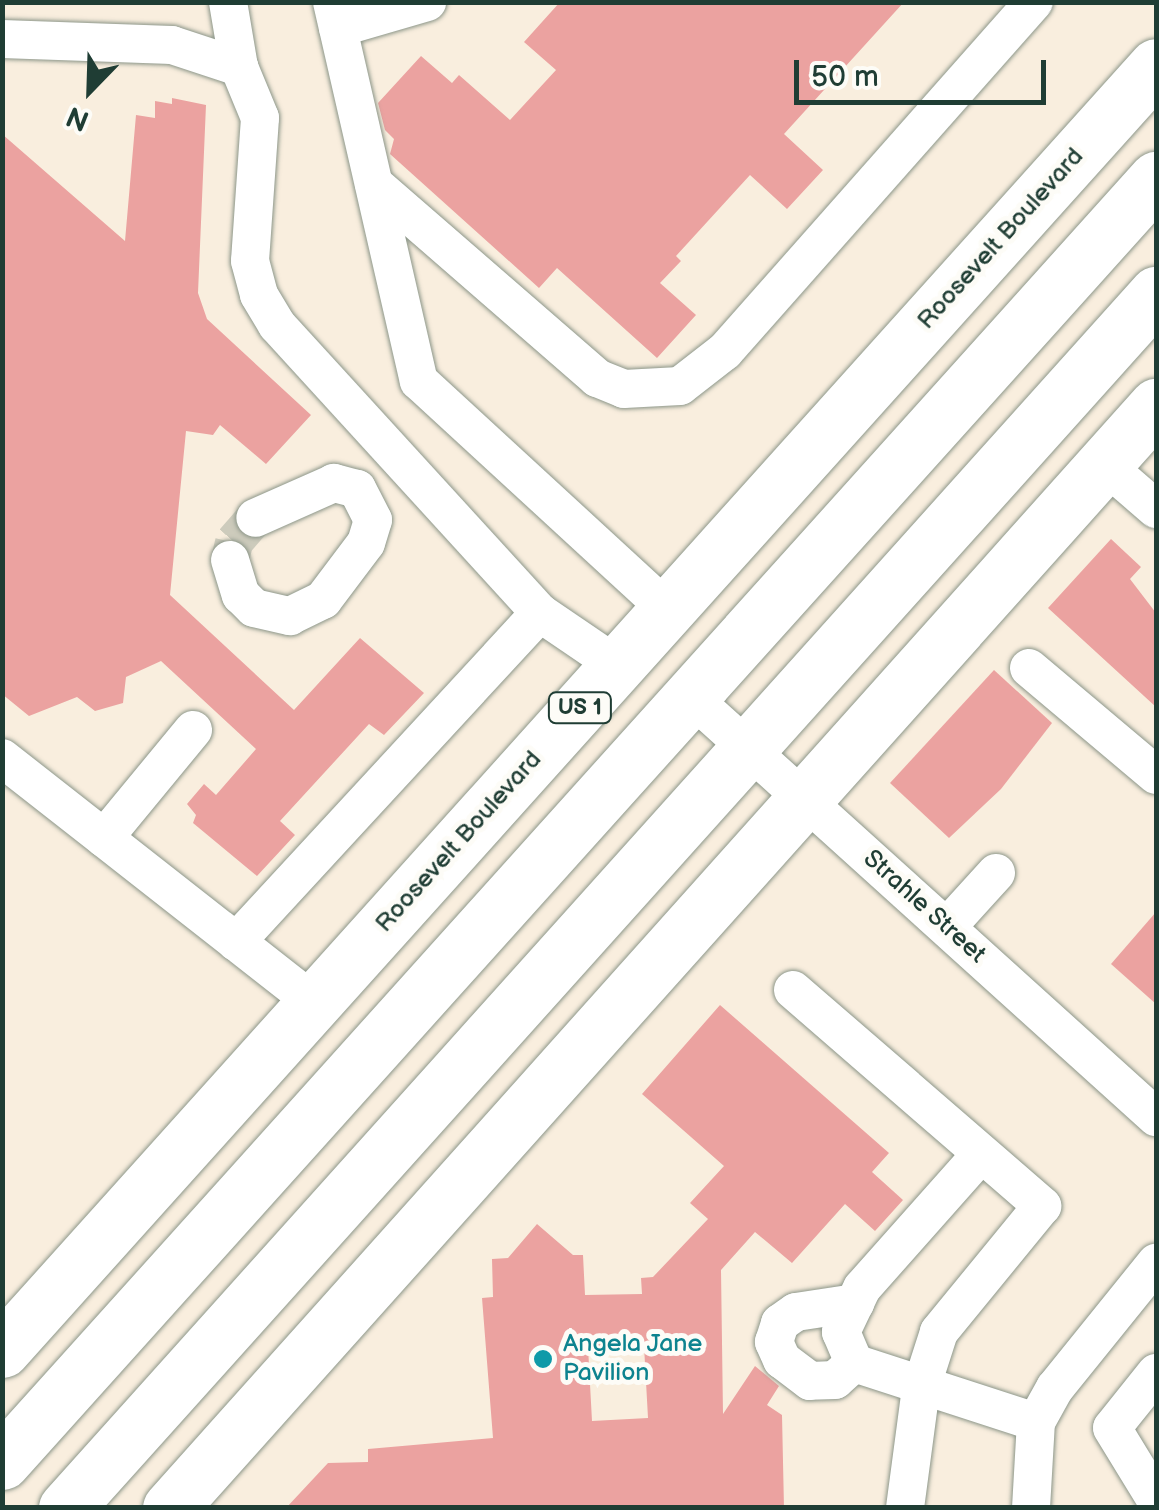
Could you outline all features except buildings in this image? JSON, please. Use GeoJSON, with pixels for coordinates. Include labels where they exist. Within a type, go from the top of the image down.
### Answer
{"type":"FeatureCollection","features":[{"type":"Feature","properties":{"kind":"highway","name":"Roosevelt Boulevard"},"geometry":{"type":"LineString","coordinates":[[2,1350],[1156,66]]}},
{"type":"Feature","properties":{"kind":"highway"},"geometry":{"type":"LineString","coordinates":[[2,1462],[1156,179]]}},
{"type":"Feature","properties":{"kind":"highway"},"geometry":{"type":"LineString","coordinates":[[66,1508],[1156,294]]}},
{"type":"Feature","properties":{"kind":"highway"},"geometry":{"type":"LineString","coordinates":[[170,1508],[263,1399],[1156,406]]}},
{"type":"Feature","properties":{"kind":"highway"},"geometry":{"type":"LineString","coordinates":[[263,1399],[422,1112]]}},
{"type":"Feature","properties":{"kind":"street"},"geometry":{"type":"LineString","coordinates":[[228,2],[239,68],[260,118],[250,261],[259,295],[277,325],[540,613],[618,666]]}},
{"type":"Feature","properties":{"kind":"street"},"geometry":{"type":"LineString","coordinates":[[426,2],[335,15],[419,381],[668,610]]}},
{"type":"Feature","properties":{"kind":"street"},"geometry":{"type":"LineString","coordinates":[[374,184],[597,378],[624,389],[680,386],[725,352],[1034,2]]}},
{"type":"Feature","properties":{"kind":"street"},"geometry":{"type":"LineString","coordinates":[[2,39],[172,44],[239,68]]}},
{"type":"Feature","properties":{"kind":"street"},"geometry":{"type":"LineString","coordinates":[[357,490],[396,452]]}},
{"type":"Feature","properties":{"kind":"street"},"geometry":{"type":"LineString","coordinates":[[1104,464],[1156,509]]}},
{"type":"Feature","properties":{"kind":"street"},"geometry":{"type":"LineString","coordinates":[[230,560],[240,595],[254,608],[290,616],[323,600],[372,532],[371,508],[357,490],[322,486],[254,518]]}},
{"type":"Feature","properties":{"kind":"street"},"geometry":{"type":"LineString","coordinates":[[236,942],[540,613]]}},
{"type":"Feature","properties":{"kind":"street"},"geometry":{"type":"LineString","coordinates":[[1030,668],[1156,775]]}},
{"type":"Feature","properties":{"kind":"street","name":"Strahle Street"},"geometry":{"type":"LineString","coordinates":[[691,697],[1156,1117]]}},
{"type":"Feature","properties":{"kind":"street"},"geometry":{"type":"LineString","coordinates":[[104,838],[193,730]]}},
{"type":"Feature","properties":{"kind":"street"},"geometry":{"type":"LineString","coordinates":[[2,758],[314,1003]]}},
{"type":"Feature","properties":{"kind":"street"},"geometry":{"type":"LineString","coordinates":[[947,927],[996,873]]}},
{"type":"Feature","properties":{"kind":"street"},"geometry":{"type":"LineString","coordinates":[[793,990],[1042,1206],[939,1332],[920,1388],[905,1508]]}},
{"type":"Feature","properties":{"kind":"street"},"geometry":{"type":"LineString","coordinates":[[981,1154],[854,1303],[841,1332],[854,1363],[920,1388],[1036,1422]]}},
{"type":"Feature","properties":{"kind":"street"},"geometry":{"type":"LineString","coordinates":[[1031,1508],[1036,1422],[1067,1372],[1156,1262]]}},
{"type":"Feature","properties":{"kind":"street"},"geometry":{"type":"LineString","coordinates":[[854,1303],[796,1312],[780,1323],[774,1342],[782,1360],[810,1381],[835,1380],[854,1363]]}},
{"type":"Feature","properties":{"kind":"street"},"geometry":{"type":"LineString","coordinates":[[1156,1372],[1112,1428],[1156,1500]]}},
{"type":"Feature","properties":{"kind":"tunnel"},"geometry":{"type":"LineString","coordinates":[[230,560],[234,542],[255,518]]}},
{"type":"Feature","properties":{"kind":"place","name":"Angela Jane Pavilion"},"geometry":{"type":"Point","coordinates":[543,1359]}}]}
